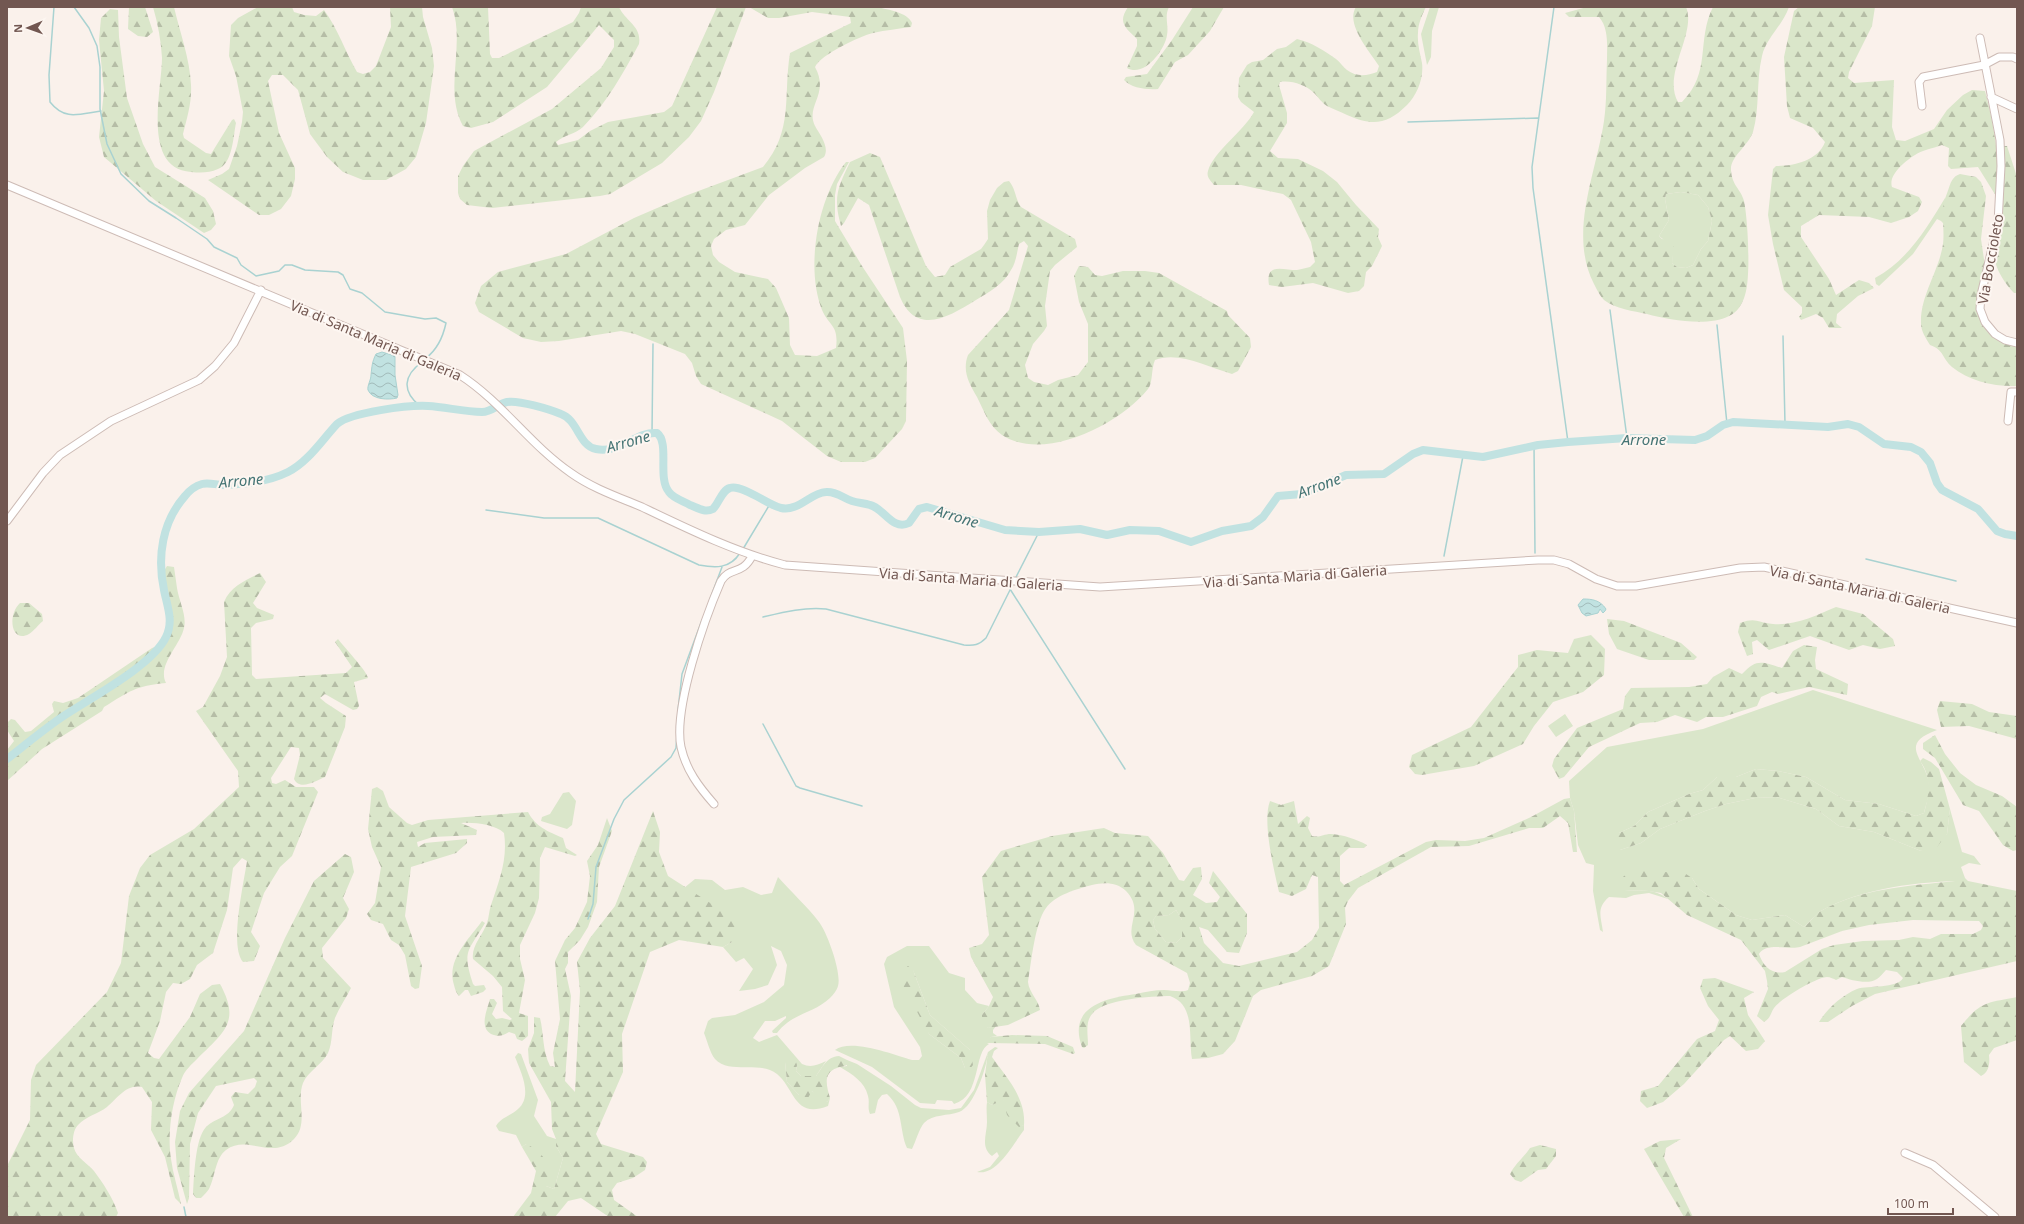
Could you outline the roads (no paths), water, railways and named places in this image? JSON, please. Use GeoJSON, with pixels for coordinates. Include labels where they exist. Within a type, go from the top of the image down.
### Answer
{"type":"FeatureCollection","features":[{"type":"Feature","properties":{"kind":"street","name":"Via Boccioleto"},"geometry":{"type":"LineString","coordinates":[[1980,38],[1984,65],[2000,140],[2000,197],[1995,242],[1981,295],[1980,309],[1985,322],[1995,334],[2008,341],[2017,343]]}},
{"type":"Feature","properties":{"kind":"street"},"geometry":{"type":"LineString","coordinates":[[1922,106],[1919,82],[1923,77],[1984,65],[1999,57],[2013,57],[2017,59]]}},
{"type":"Feature","properties":{"kind":"street"},"geometry":{"type":"LineString","coordinates":[[1991,97],[2017,109]]}},
{"type":"Feature","properties":{"kind":"street","name":"Via di Santa Maria di Galeria"},"geometry":{"type":"LineString","coordinates":[[7,185],[261,290],[460,375],[492,399],[549,456],[583,480],[745,553],[785,565],[802,568],[1100,587],[1538,560],[1565,562],[1606,584],[1617,586],[1636,586],[1740,568],[1764,567],[2017,623]]}},
{"type":"Feature","properties":{"kind":"street"},"geometry":{"type":"LineString","coordinates":[[7,521],[43,473],[60,455],[111,421],[199,380],[216,366],[234,342],[261,290]]}},
{"type":"Feature","properties":{"kind":"street"},"geometry":{"type":"LineString","coordinates":[[2008,421],[2011,392],[2017,392]]}},
{"type":"Feature","properties":{"kind":"street"},"geometry":{"type":"LineString","coordinates":[[714,804],[694,779],[682,749],[680,734],[683,702],[696,653],[721,581],[727,573],[743,568],[745,553]]}},
{"type":"Feature","properties":{"kind":"street"},"geometry":{"type":"LineString","coordinates":[[1905,1153],[1935,1167],[1995,1217]]}},
{"type":"Feature","properties":{"kind":"water"},"geometry":{"type":"Polygon","coordinates":[[[382,352],[395,356],[397,398],[385,399],[373,396],[368,390],[374,359],[376,354],[382,352]]]}},
{"type":"Feature","properties":{"kind":"water"},"geometry":{"type":"Polygon","coordinates":[[[1583,599],[1596,601],[1606,609],[1603,613],[1600,609],[1598,613],[1586,616],[1582,613],[1578,605],[1583,599]]]}},
{"type":"Feature","properties":{"kind":"waterway"},"geometry":{"type":"LineString","coordinates":[[54,7],[49,75],[50,102],[61,112],[67,114],[73,115],[101,111]]}},
{"type":"Feature","properties":{"kind":"waterway"},"geometry":{"type":"LineString","coordinates":[[74,7],[89,28],[97,46],[100,67],[100,109],[107,144],[121,174],[149,201],[207,239],[214,247],[237,258],[241,265],[256,276],[279,271],[285,265],[292,265],[305,270],[338,272],[343,275],[350,289],[362,293],[385,312],[425,319],[436,318],[446,323],[434,351],[426,358]]}},
{"type":"Feature","properties":{"kind":"waterway"},"geometry":{"type":"LineString","coordinates":[[1554,7],[1532,167],[1533,188],[1568,442]]}},
{"type":"Feature","properties":{"kind":"waterway"},"geometry":{"type":"LineString","coordinates":[[1408,122],[1538,118]]}},
{"type":"Feature","properties":{"kind":"waterway"},"geometry":{"type":"LineString","coordinates":[[1610,310],[1627,438]]}},
{"type":"Feature","properties":{"kind":"waterway"},"geometry":{"type":"LineString","coordinates":[[1717,325],[1727,424]]}},
{"type":"Feature","properties":{"kind":"waterway"},"geometry":{"type":"LineString","coordinates":[[1783,336],[1785,424]]}},
{"type":"Feature","properties":{"kind":"waterway"},"geometry":{"type":"LineString","coordinates":[[652,433],[653,344]]}},
{"type":"Feature","properties":{"kind":"waterway"},"geometry":{"type":"LineString","coordinates":[[420,406],[410,395],[407,383],[411,372],[422,362]]}},
{"type":"Feature","properties":{"kind":"waterway","name":"Arrone"},"geometry":{"type":"LineString","coordinates":[[7,759],[62,717],[119,681],[148,659],[159,648],[166,637],[170,619],[162,578],[161,565],[163,540],[166,528],[177,506],[190,491],[205,483],[223,485],[248,483],[272,478],[288,472],[302,463],[337,424],[354,416],[395,408],[428,406],[486,412],[507,402],[526,404],[549,410],[567,417],[590,447],[605,450],[620,446],[642,435],[657,433],[663,444],[663,470],[666,486],[669,492],[678,499],[704,510],[713,509],[725,491],[730,488],[741,489],[776,506],[787,509],[820,493],[830,492],[852,501],[875,507],[893,522],[903,525],[909,523],[919,509],[927,507],[1005,530],[1039,532],[1080,529],[1107,535],[1130,530],[1159,531],[1191,542],[1222,531],[1251,526],[1263,517],[1278,496],[1302,494],[1346,475],[1384,474],[1413,454],[1423,450],[1483,457],[1538,445],[1568,442],[1627,438],[1695,440],[1707,436],[1723,425],[1733,422],[1828,427],[1848,424],[1859,427],[1884,444],[1911,447],[1921,452],[1930,463],[1937,483],[1942,490],[1978,509],[1997,531],[2017,536]]}},
{"type":"Feature","properties":{"kind":"waterway"},"geometry":{"type":"LineString","coordinates":[[1534,446],[1535,553]]}},
{"type":"Feature","properties":{"kind":"waterway"},"geometry":{"type":"LineString","coordinates":[[1444,556],[1463,456]]}},
{"type":"Feature","properties":{"kind":"waterway"},"geometry":{"type":"LineString","coordinates":[[743,549],[770,504]]}},
{"type":"Feature","properties":{"kind":"waterway"},"geometry":{"type":"LineString","coordinates":[[486,510],[544,518],[598,518],[699,565],[711,567],[727,565],[740,553]]}},
{"type":"Feature","properties":{"kind":"waterway"},"geometry":{"type":"LineString","coordinates":[[1015,579],[1039,532]]}},
{"type":"Feature","properties":{"kind":"waterway"},"geometry":{"type":"LineString","coordinates":[[1866,559],[1956,581]]}},
{"type":"Feature","properties":{"kind":"waterway"},"geometry":{"type":"LineString","coordinates":[[710,599],[722,567]]}},
{"type":"Feature","properties":{"kind":"waterway"},"geometry":{"type":"LineString","coordinates":[[763,617],[802,609],[826,609],[964,645],[974,645],[979,644],[986,638],[1013,584]]}},
{"type":"Feature","properties":{"kind":"waterway"},"geometry":{"type":"LineString","coordinates":[[1010,589],[1125,769]]}},
{"type":"Feature","properties":{"kind":"waterway"},"geometry":{"type":"LineString","coordinates":[[678,710],[682,674],[702,620]]}},
{"type":"Feature","properties":{"kind":"waterway"},"geometry":{"type":"LineString","coordinates":[[763,724],[796,786],[862,806]]}},
{"type":"Feature","properties":{"kind":"waterway"},"geometry":{"type":"LineString","coordinates":[[588,919],[593,904],[596,867],[614,819],[624,800],[671,757],[676,748],[677,734]]}},
{"type":"Feature","properties":{"kind":"waterway"},"geometry":{"type":"LineString","coordinates":[[184,1207],[186,1217]]}}]}
